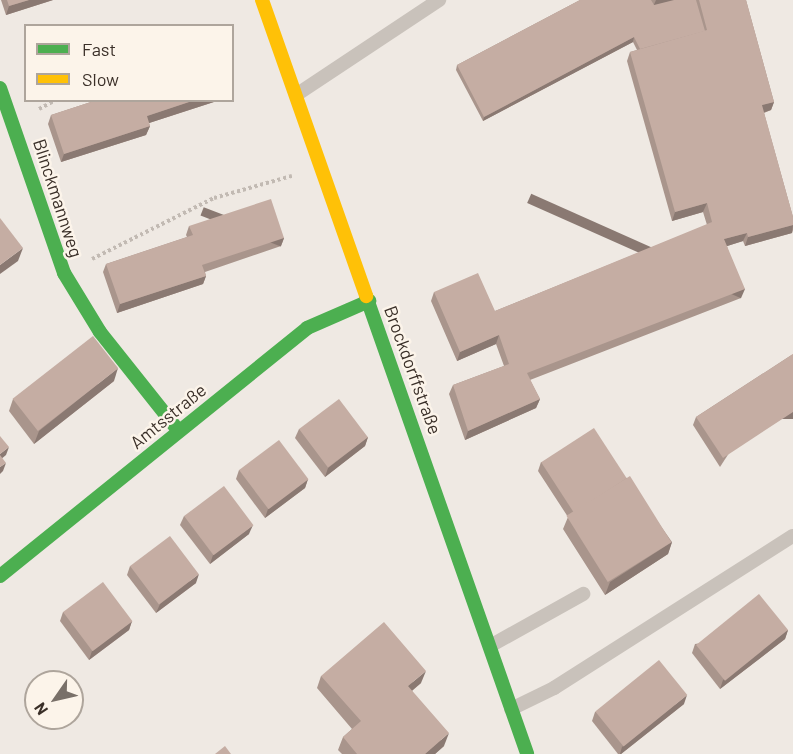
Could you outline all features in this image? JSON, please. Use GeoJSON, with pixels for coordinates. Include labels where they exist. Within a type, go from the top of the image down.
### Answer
{"type":"FeatureCollection","features":[{"type":"Feature","properties":{"kind":"street","name":"Brockdorffstraße"},"geometry":{"type":"LineString","coordinates":[[262,0],[323,168],[527,754]]}},
{"type":"Feature","properties":{"kind":"street","name":"Blinckmannweg"},"geometry":{"type":"LineString","coordinates":[[0,88],[64,273],[100,332],[178,430]]}},
{"type":"Feature","properties":{"kind":"street","name":"Amtsstraße"},"geometry":{"type":"LineString","coordinates":[[0,576],[307,328],[369,301]]}},
{"type":"Feature","properties":{"kind":"lane"},"geometry":{"type":"LineString","coordinates":[[296,95],[439,0]]}},
{"type":"Feature","properties":{"kind":"lane"},"geometry":{"type":"LineString","coordinates":[[511,709],[554,688],[793,536]]}},
{"type":"Feature","properties":{"kind":"lane"},"geometry":{"type":"LineString","coordinates":[[490,646],[583,594]]}},
{"type":"Feature","properties":{"kind":"path"},"geometry":{"type":"LineString","coordinates":[[64,273],[214,198],[323,168]]}},
{"type":"Feature","properties":{"kind":"building"},"geometry":{"type":"Polygon","coordinates":[[[7,0],[29,0],[9,6],[7,0]]]}},
{"type":"Feature","properties":{"kind":"building"},"geometry":{"type":"Polygon","coordinates":[[[580,0],[651,0],[654,5],[674,0],[696,0],[705,31],[640,49],[634,37],[484,117],[457,65],[580,0]]]}},
{"type":"Feature","properties":{"kind":"building"},"geometry":{"type":"Polygon","coordinates":[[[699,0],[746,0],[774,102],[762,105],[793,217],[793,225],[748,237],[747,233],[724,239],[745,289],[527,373],[540,399],[468,431],[453,385],[509,364],[499,335],[460,352],[434,292],[478,273],[495,311],[712,222],[707,203],[675,212],[630,52],[707,30],[699,0]]]}},
{"type":"Feature","properties":{"kind":"building"},"geometry":{"type":"Polygon","coordinates":[[[91,102],[189,102],[147,116],[150,126],[64,154],[51,115],[91,102]]]}},
{"type":"Feature","properties":{"kind":"building"},"geometry":{"type":"Polygon","coordinates":[[[271,199],[284,238],[202,265],[206,276],[120,304],[106,264],[193,235],[189,226],[271,199]]]}},
{"type":"Feature","properties":{"kind":"building"},"geometry":{"type":"Polygon","coordinates":[[[0,218],[23,248],[0,265],[0,218]]]}},
{"type":"Feature","properties":{"kind":"building"},"geometry":{"type":"Polygon","coordinates":[[[93,336],[118,368],[38,431],[13,399],[93,336]]]}},
{"type":"Feature","properties":{"kind":"building"},"geometry":{"type":"Polygon","coordinates":[[[793,354],[793,412],[723,458],[696,417],[793,354]]]}},
{"type":"Feature","properties":{"kind":"building"},"geometry":{"type":"Polygon","coordinates":[[[339,399],[368,437],[328,467],[299,429],[339,399]]]}},
{"type":"Feature","properties":{"kind":"building"},"geometry":{"type":"Polygon","coordinates":[[[594,428],[627,478],[574,513],[541,462],[594,428]]]}},
{"type":"Feature","properties":{"kind":"building"},"geometry":{"type":"Polygon","coordinates":[[[0,436],[9,447],[0,454],[0,436]]]}},
{"type":"Feature","properties":{"kind":"building"},"geometry":{"type":"Polygon","coordinates":[[[279,440],[308,479],[269,509],[239,470],[279,440]]]}},
{"type":"Feature","properties":{"kind":"building"},"geometry":{"type":"Polygon","coordinates":[[[0,455],[6,463],[0,467],[0,455]]]}},
{"type":"Feature","properties":{"kind":"building"},"geometry":{"type":"Polygon","coordinates":[[[630,476],[671,542],[608,582],[566,516],[630,476]]]}},
{"type":"Feature","properties":{"kind":"building"},"geometry":{"type":"Polygon","coordinates":[[[224,486],[253,525],[214,555],[184,516],[224,486]]]}},
{"type":"Feature","properties":{"kind":"building"},"geometry":{"type":"Polygon","coordinates":[[[170,536],[199,574],[159,604],[130,566],[170,536]]]}},
{"type":"Feature","properties":{"kind":"building"},"geometry":{"type":"Polygon","coordinates":[[[103,582],[132,621],[93,651],[63,612],[103,582]]]}},
{"type":"Feature","properties":{"kind":"building"},"geometry":{"type":"Polygon","coordinates":[[[759,594],[788,630],[725,681],[696,645],[759,594]]]}},
{"type":"Feature","properties":{"kind":"building"},"geometry":{"type":"Polygon","coordinates":[[[384,622],[426,671],[408,686],[449,733],[425,754],[357,754],[343,737],[361,721],[321,676],[384,622]]]}},
{"type":"Feature","properties":{"kind":"building"},"geometry":{"type":"Polygon","coordinates":[[[659,660],[687,695],[624,747],[595,712],[659,660]]]}},
{"type":"Feature","properties":{"kind":"building"},"geometry":{"type":"Polygon","coordinates":[[[225,746],[231,754],[215,754],[225,746]]]}},
{"type":"Feature","properties":{"kind":"traffic: fast"},"geometry":{"type":"LineString","coordinates":[[0,88],[64,273],[100,332],[178,430]]}},
{"type":"Feature","properties":{"kind":"traffic: fast"},"geometry":{"type":"LineString","coordinates":[[366,296],[527,754]]}},
{"type":"Feature","properties":{"kind":"traffic: fast"},"geometry":{"type":"LineString","coordinates":[[0,576],[307,328],[369,301]]}},
{"type":"Feature","properties":{"kind":"traffic: slow"},"geometry":{"type":"LineString","coordinates":[[262,0],[366,296]]}}]}
